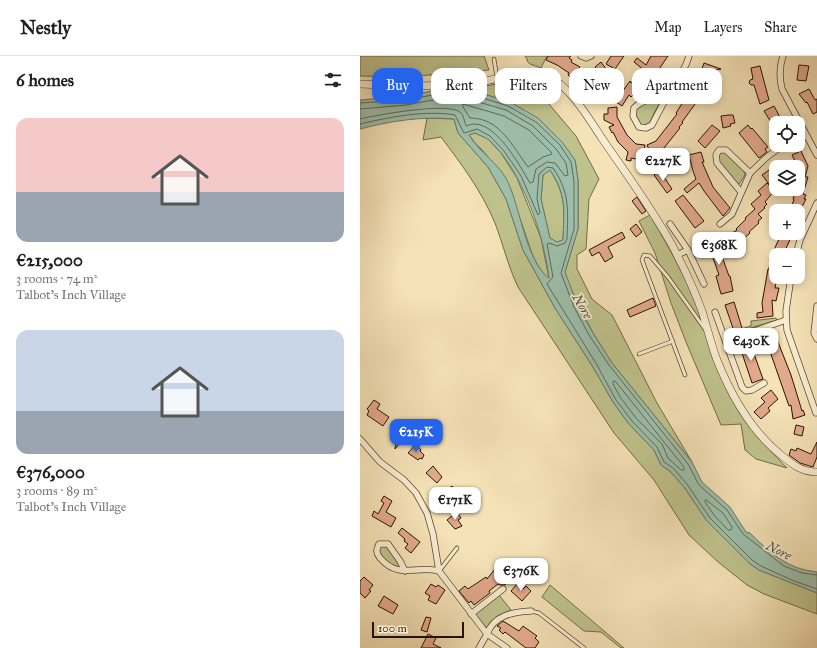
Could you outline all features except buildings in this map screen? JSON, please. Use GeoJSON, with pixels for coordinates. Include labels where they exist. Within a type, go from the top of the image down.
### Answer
{"type":"FeatureCollection","features":[{"type":"Feature","properties":{"kind":"street"},"geometry":{"type":"LineString","coordinates":[[581,56],[586,58],[592,56]]}},
{"type":"Feature","properties":{"kind":"street"},"geometry":{"type":"LineString","coordinates":[[684,68],[688,56]]}},
{"type":"Feature","properties":{"kind":"street"},"geometry":{"type":"LineString","coordinates":[[783,56],[779,77],[782,89],[796,116]]}},
{"type":"Feature","properties":{"kind":"street"},"geometry":{"type":"LineString","coordinates":[[360,84],[480,82],[495,78]]}},
{"type":"Feature","properties":{"kind":"street"},"geometry":{"type":"LineString","coordinates":[[561,85],[568,92],[650,208],[677,255],[701,310],[718,360],[731,391],[752,425],[773,449],[799,469],[809,472],[817,472]]}},
{"type":"Feature","properties":{"kind":"street"},"geometry":{"type":"LineString","coordinates":[[662,93],[664,102],[652,125],[646,128],[639,126],[633,116],[634,108],[640,103],[662,93]]}},
{"type":"Feature","properties":{"kind":"street"},"geometry":{"type":"LineString","coordinates":[[805,134],[817,155]]}},
{"type":"Feature","properties":{"kind":"street"},"geometry":{"type":"LineString","coordinates":[[741,192],[717,163],[716,155],[719,150],[726,150],[750,173]]}},
{"type":"Feature","properties":{"kind":"street"},"geometry":{"type":"LineString","coordinates":[[720,224],[732,214],[750,173],[775,152]]}},
{"type":"Feature","properties":{"kind":"street"},"geometry":{"type":"LineString","coordinates":[[798,248],[817,203]]}},
{"type":"Feature","properties":{"kind":"street"},"geometry":{"type":"LineString","coordinates":[[670,224],[688,250],[704,284]]}},
{"type":"Feature","properties":{"kind":"street"},"geometry":{"type":"LineString","coordinates":[[677,255],[688,250]]}},
{"type":"Feature","properties":{"kind":"street"},"geometry":{"type":"LineString","coordinates":[[790,284],[786,320],[792,346],[816,413]]}},
{"type":"Feature","properties":{"kind":"street"},"geometry":{"type":"LineString","coordinates":[[817,306],[811,333],[817,339]]}},
{"type":"Feature","properties":{"kind":"street"},"geometry":{"type":"LineString","coordinates":[[715,312],[742,387],[746,391],[752,390],[764,383]]}},
{"type":"Feature","properties":{"kind":"street"},"geometry":{"type":"LineString","coordinates":[[726,341],[786,320]]}},
{"type":"Feature","properties":{"kind":"street"},"geometry":{"type":"LineString","coordinates":[[360,439],[376,458],[404,480],[416,493],[427,513],[433,534],[439,571],[487,634],[507,648]]}},
{"type":"Feature","properties":{"kind":"street"},"geometry":{"type":"LineString","coordinates":[[405,571],[388,544],[379,544],[376,550],[377,555],[388,567],[398,571],[405,571],[432,569],[439,571]]}},
{"type":"Feature","properties":{"kind":"street"},"geometry":{"type":"LineString","coordinates":[[471,614],[503,589]]}},
{"type":"Feature","properties":{"kind":"street"},"geometry":{"type":"LineString","coordinates":[[479,648],[492,624],[499,618],[513,612],[531,610]]}},
{"type":"Feature","properties":{"kind":"lane"},"geometry":{"type":"LineString","coordinates":[[494,59],[495,68]]}},
{"type":"Feature","properties":{"kind":"lane"},"geometry":{"type":"LineString","coordinates":[[685,374],[642,260],[644,255],[650,256],[710,335]]}},
{"type":"Feature","properties":{"kind":"lane"},"geometry":{"type":"LineString","coordinates":[[638,354],[673,341]]}},
{"type":"Feature","properties":{"kind":"lane"},"geometry":{"type":"LineString","coordinates":[[439,571],[457,548]]}},
{"type":"Feature","properties":{"kind":"lane"},"geometry":{"type":"LineString","coordinates":[[531,610],[539,613],[584,648]]}},
{"type":"Feature","properties":{"kind":"green space"},"geometry":{"type":"Polygon","coordinates":[[[360,56],[484,56],[489,70],[487,70],[487,68],[431,68],[431,75],[423,76],[423,68],[372,68],[372,76],[360,76],[360,56]]]}},
{"type":"Feature","properties":{"kind":"green space"},"geometry":{"type":"Polygon","coordinates":[[[525,56],[547,56],[541,68],[530,64],[525,56]]]}},
{"type":"Feature","properties":{"kind":"green space"},"geometry":{"type":"Polygon","coordinates":[[[495,84],[495,97],[487,95],[487,86],[495,84]]]}},
{"type":"Feature","properties":{"kind":"green space"},"geometry":{"type":"Polygon","coordinates":[[[512,104],[549,104],[576,136],[599,179],[589,199],[586,249],[577,255],[577,269],[592,299],[612,315],[657,403],[692,462],[612,363],[593,333],[569,286],[565,272],[578,229],[578,180],[575,160],[512,104]]]}},
{"type":"Feature","properties":{"kind":"green space"},"geometry":{"type":"Polygon","coordinates":[[[659,104],[649,124],[646,125],[639,121],[635,114],[638,107],[641,105],[659,104]]]}},
{"type":"Feature","properties":{"kind":"green space"},"geometry":{"type":"Polygon","coordinates":[[[427,118],[454,119],[458,133],[488,167],[506,199],[523,250],[555,308],[593,367],[613,402],[629,424],[654,450],[661,465],[670,471],[684,487],[707,521],[749,563],[759,570],[817,593],[817,614],[764,594],[747,585],[717,561],[689,535],[654,480],[614,433],[518,287],[490,211],[471,178],[441,137],[423,140],[427,118]]]}},
{"type":"Feature","properties":{"kind":"green space"},"geometry":{"type":"Polygon","coordinates":[[[475,133],[488,139],[501,153],[517,178],[541,238],[549,279],[540,269],[533,257],[518,213],[496,168],[469,135],[475,133]]]}},
{"type":"Feature","properties":{"kind":"green space"},"geometry":{"type":"Polygon","coordinates":[[[724,151],[744,171],[745,175],[739,184],[719,162],[719,153],[724,151]]]}},
{"type":"Feature","properties":{"kind":"green space"},"geometry":{"type":"Polygon","coordinates":[[[550,170],[562,196],[564,212],[563,240],[557,242],[550,239],[541,199],[543,175],[550,170]]]}},
{"type":"Feature","properties":{"kind":"green space"},"geometry":{"type":"Polygon","coordinates":[[[650,215],[688,286],[729,395],[753,431],[787,468],[756,459],[745,450],[741,424],[721,425],[671,303],[655,253],[639,221],[650,215]]]}},
{"type":"Feature","properties":{"kind":"green space"},"geometry":{"type":"Polygon","coordinates":[[[776,318],[777,320],[728,335],[728,333],[751,326],[751,321],[776,318]]]}},
{"type":"Feature","properties":{"kind":"green space"},"geometry":{"type":"Polygon","coordinates":[[[381,546],[388,546],[402,568],[394,567],[385,560],[378,551],[381,546]]]}},
{"type":"Feature","properties":{"kind":"green space"},"geometry":{"type":"Polygon","coordinates":[[[550,585],[624,648],[621,648],[601,632],[584,631],[542,597],[550,585]]]}},
{"type":"Feature","properties":{"kind":"green space"},"geometry":{"type":"Polygon","coordinates":[[[499,595],[511,610],[497,616],[487,628],[474,614],[499,595]]]}},
{"type":"Feature","properties":{"kind":"water"},"geometry":{"type":"Polygon","coordinates":[[[431,91],[431,104],[487,104],[487,95],[495,97],[495,104],[514,104],[538,118],[563,143],[575,160],[578,180],[578,229],[565,272],[578,306],[593,333],[612,363],[692,462],[702,482],[730,507],[746,532],[750,533],[775,555],[797,568],[817,572],[817,593],[759,570],[749,563],[707,521],[684,487],[670,471],[661,465],[654,450],[629,424],[613,402],[593,367],[555,308],[523,250],[506,199],[488,167],[458,133],[454,119],[430,118],[407,120],[360,129],[360,100],[372,99],[372,104],[423,104],[423,93],[431,91]],[[475,133],[469,135],[478,147],[499,168],[507,180],[512,191],[529,247],[541,270],[549,278],[537,223],[530,204],[512,168],[501,153],[489,140],[475,133]],[[550,170],[543,175],[541,199],[550,238],[557,242],[563,240],[564,220],[562,195],[550,170]]]}},
{"type":"Feature","properties":{"kind":"water label","name":"Nore"},"geometry":{"type":"Point","coordinates":[583,306]}},
{"type":"Feature","properties":{"kind":"water label","name":"Nore"},"geometry":{"type":"Point","coordinates":[779,550]}}]}
